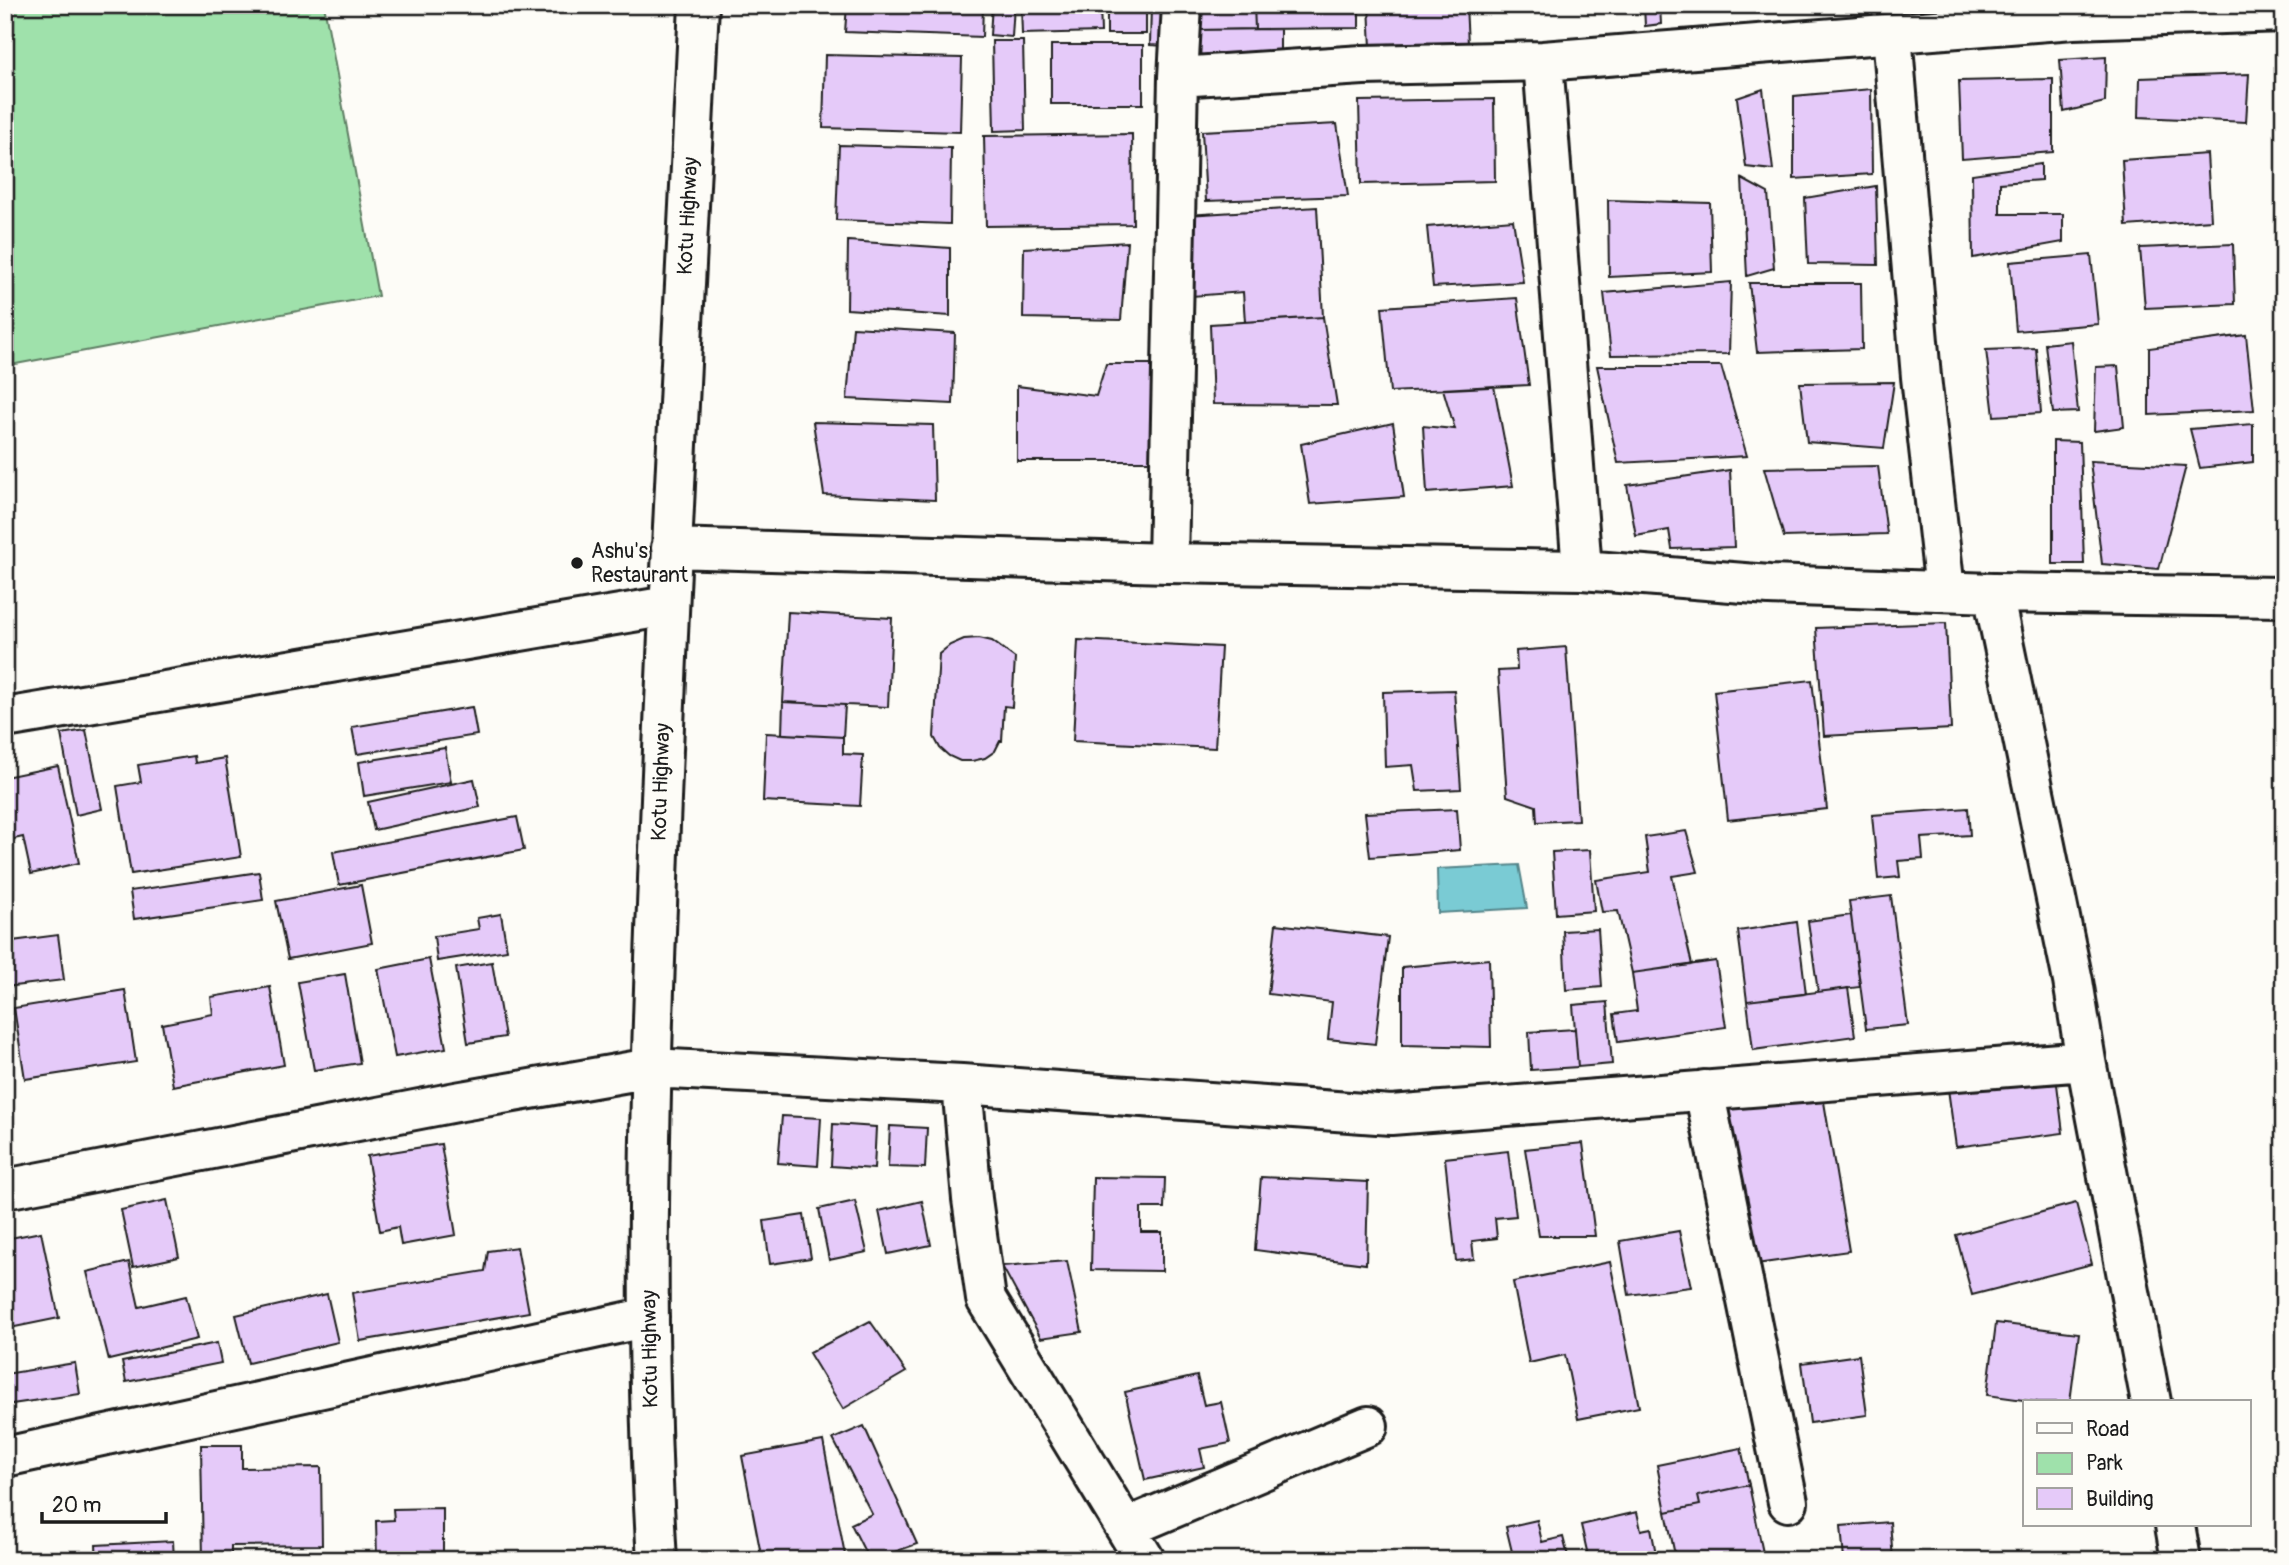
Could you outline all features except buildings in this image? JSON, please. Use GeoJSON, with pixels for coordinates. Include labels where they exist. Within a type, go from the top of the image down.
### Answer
{"type":"FeatureCollection","features":[{"type":"Feature","properties":{"kind":"street","name":"Kotu Highway"},"geometry":{"type":"LineString","coordinates":[[657,1560],[652,1479],[649,1317],[651,1068],[668,606],[699,5]]}},
{"type":"Feature","properties":{"kind":"street"},"geometry":{"type":"LineString","coordinates":[[1168,563],[1178,77],[1182,5]]}},
{"type":"Feature","properties":{"kind":"street"},"geometry":{"type":"LineString","coordinates":[[1178,77],[1363,65],[1543,61],[1892,34],[2072,12],[2284,12]]}},
{"type":"Feature","properties":{"kind":"street"},"geometry":{"type":"LineString","coordinates":[[1892,34],[1921,377],[1945,590]]}},
{"type":"Feature","properties":{"kind":"street"},"geometry":{"type":"LineString","coordinates":[[1543,61],[1582,570]]}},
{"type":"Feature","properties":{"kind":"street"},"geometry":{"type":"LineString","coordinates":[[671,548],[1168,563],[1582,570],[1769,585],[1993,593],[2284,597]]}},
{"type":"Feature","properties":{"kind":"street"},"geometry":{"type":"LineString","coordinates":[[1993,593],[2073,981],[2151,1400]]}},
{"type":"Feature","properties":{"kind":"street"},"geometry":{"type":"LineString","coordinates":[[5,718],[668,606]]}},
{"type":"Feature","properties":{"kind":"street"},"geometry":{"type":"LineString","coordinates":[[5,1189],[456,1102],[651,1068],[961,1084],[1391,1115],[2086,1061]]}},
{"type":"Feature","properties":{"kind":"street"},"geometry":{"type":"LineString","coordinates":[[961,1084],[972,1199],[986,1299],[1135,1544],[1368,1426]]}},
{"type":"Feature","properties":{"kind":"street"},"geometry":{"type":"LineString","coordinates":[[1704,1090],[1788,1502]]}},
{"type":"Feature","properties":{"kind":"street"},"geometry":{"type":"LineString","coordinates":[[5,1457],[649,1317]]}},
{"type":"Feature","properties":{"kind":"street"},"geometry":{"type":"LineString","coordinates":[[2175,1526],[2181,1560]]}},
{"type":"Feature","properties":{"kind":"green space"},"geometry":{"type":"Polygon","coordinates":[[[5,5],[324,5],[378,296],[5,366],[5,5]]]}},
{"type":"Feature","properties":{"kind":"water"},"geometry":{"type":"Polygon","coordinates":[[[1519,865],[1527,908],[1438,913],[1437,869],[1519,865]]]}},
{"type":"Feature","properties":{"kind":"place","name":"Ashu's Restaurant"},"geometry":{"type":"Point","coordinates":[577,563]}}]}
